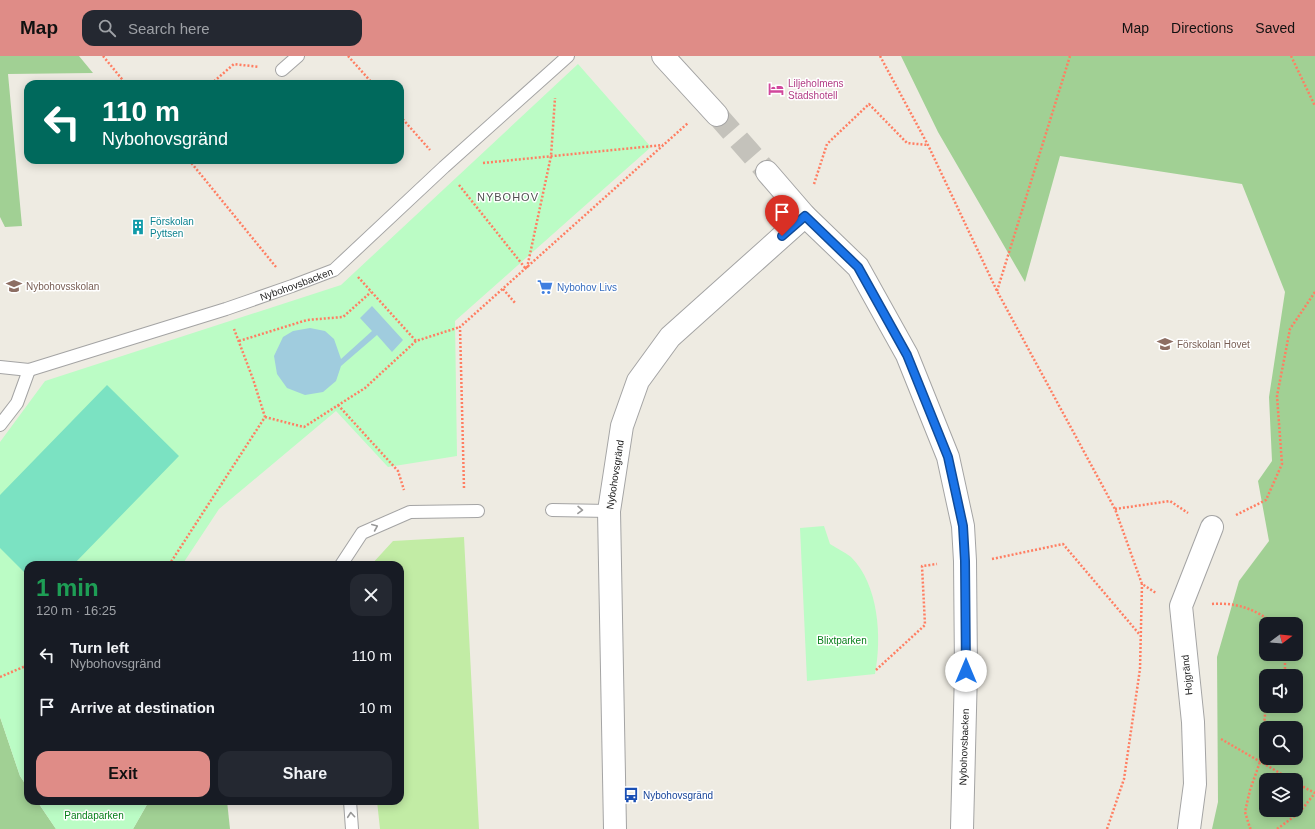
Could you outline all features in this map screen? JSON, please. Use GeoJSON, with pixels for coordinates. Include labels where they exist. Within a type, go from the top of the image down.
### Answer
{"type":"FeatureCollection","features":[{"type":"Feature","properties":{"kind":"street"},"geometry":{"type":"LineString","coordinates":[[663,56],[713,110]]}},
{"type":"Feature","properties":{"kind":"street","name":"Nybohovsbacken"},"geometry":{"type":"LineString","coordinates":[[767,172],[805,216],[858,267],[907,355],[948,457],[963,526],[965,561],[966,671],[962,829]]}},
{"type":"Feature","properties":{"kind":"street","name":"Nybohovsgränd"},"geometry":{"type":"LineString","coordinates":[[615,829],[609,511],[622,426],[638,381],[670,337],[805,216]]}},
{"type":"Feature","properties":{"kind":"street","name":"Hojgränd"},"geometry":{"type":"LineString","coordinates":[[1189,829],[1195,784],[1193,737],[1181,606],[1212,527]]}},
{"type":"Feature","properties":{"kind":"lane"},"geometry":{"type":"LineString","coordinates":[[282,70],[298,56]]}},
{"type":"Feature","properties":{"kind":"lane","name":"Nybohovsbacken"},"geometry":{"type":"LineString","coordinates":[[0,367],[29,370],[226,309],[334,270],[444,167],[568,56]]}},
{"type":"Feature","properties":{"kind":"lane"},"geometry":{"type":"LineString","coordinates":[[0,425],[17,403],[29,370]]}},
{"type":"Feature","properties":{"kind":"lane"},"geometry":{"type":"LineString","coordinates":[[552,510],[609,511]]}},
{"type":"Feature","properties":{"kind":"lane"},"geometry":{"type":"LineString","coordinates":[[344,561],[362,532],[410,512],[478,511]]}},
{"type":"Feature","properties":{"kind":"lane"},"geometry":{"type":"LineString","coordinates":[[350,805],[352,829]]}},
{"type":"Feature","properties":{"kind":"path"},"geometry":{"type":"LineString","coordinates":[[103,56],[123,80]]}},
{"type":"Feature","properties":{"kind":"path"},"geometry":{"type":"LineString","coordinates":[[348,56],[369,80]]}},
{"type":"Feature","properties":{"kind":"path"},"geometry":{"type":"LineString","coordinates":[[880,56],[928,145],[997,291],[1115,509],[1142,584],[1140,669],[1124,779],[1107,829]]}},
{"type":"Feature","properties":{"kind":"path"},"geometry":{"type":"LineString","coordinates":[[997,291],[1070,56]]}},
{"type":"Feature","properties":{"kind":"path"},"geometry":{"type":"LineString","coordinates":[[1291,56],[1315,106]]}},
{"type":"Feature","properties":{"kind":"path"},"geometry":{"type":"LineString","coordinates":[[216,80],[234,64],[282,70]]}},
{"type":"Feature","properties":{"kind":"path"},"geometry":{"type":"LineString","coordinates":[[526,268],[551,156],[557,66]]}},
{"type":"Feature","properties":{"kind":"path"},"geometry":{"type":"LineString","coordinates":[[805,216],[827,144],[870,104],[907,143],[928,145]]}},
{"type":"Feature","properties":{"kind":"path"},"geometry":{"type":"LineString","coordinates":[[265,417],[304,427],[365,388],[416,341],[460,327],[663,145],[713,110]]}},
{"type":"Feature","properties":{"kind":"path"},"geometry":{"type":"LineString","coordinates":[[404,121],[444,167],[526,268]]}},
{"type":"Feature","properties":{"kind":"path"},"geometry":{"type":"LineString","coordinates":[[444,167],[663,145]]}},
{"type":"Feature","properties":{"kind":"path"},"geometry":{"type":"LineString","coordinates":[[191,164],[292,286]]}},
{"type":"Feature","properties":{"kind":"path"},"geometry":{"type":"LineString","coordinates":[[344,261],[416,341]]}},
{"type":"Feature","properties":{"kind":"path"},"geometry":{"type":"LineString","coordinates":[[503,289],[516,304]]}},
{"type":"Feature","properties":{"kind":"path"},"geometry":{"type":"LineString","coordinates":[[239,342],[308,320],[343,317],[371,292]]}},
{"type":"Feature","properties":{"kind":"path"},"geometry":{"type":"LineString","coordinates":[[1115,509],[1170,502],[1212,527],[1266,500],[1282,464],[1277,396],[1290,329],[1315,292]]}},
{"type":"Feature","properties":{"kind":"path"},"geometry":{"type":"LineString","coordinates":[[226,309],[253,378],[265,417]]}},
{"type":"Feature","properties":{"kind":"path"},"geometry":{"type":"LineString","coordinates":[[460,327],[465,511]]}},
{"type":"Feature","properties":{"kind":"path"},"geometry":{"type":"LineString","coordinates":[[338,405],[398,471],[410,512]]}},
{"type":"Feature","properties":{"kind":"path"},"geometry":{"type":"LineString","coordinates":[[172,561],[265,417]]}},
{"type":"Feature","properties":{"kind":"path"},"geometry":{"type":"LineString","coordinates":[[987,560],[1064,544],[1140,635]]}},
{"type":"Feature","properties":{"kind":"path"},"geometry":{"type":"LineString","coordinates":[[876,670],[925,625],[922,566]]}},
{"type":"Feature","properties":{"kind":"path"},"geometry":{"type":"LineString","coordinates":[[1142,584],[1181,606],[1222,603],[1252,608],[1264,617]]}},
{"type":"Feature","properties":{"kind":"path"},"geometry":{"type":"LineString","coordinates":[[0,677],[24,667]]}},
{"type":"Feature","properties":{"kind":"path"},"geometry":{"type":"LineString","coordinates":[[1216,736],[1259,761]]}},
{"type":"Feature","properties":{"kind":"path"},"geometry":{"type":"LineString","coordinates":[[1252,829],[1250,828],[1245,812],[1250,790],[1259,765]]}},
{"type":"Feature","properties":{"kind":"path"},"geometry":{"type":"LineString","coordinates":[[1265,765],[1280,773]]}},
{"type":"Feature","properties":{"kind":"path"},"geometry":{"type":"LineString","coordinates":[[1277,829],[1299,813],[1315,793],[1303,787]]}},
{"type":"Feature","properties":{"kind":"green space"},"geometry":{"type":"Polygon","coordinates":[[[0,56],[79,56],[93,73],[8,74],[22,226],[5,227],[0,217],[0,56]]]}},
{"type":"Feature","properties":{"kind":"green space"},"geometry":{"type":"Polygon","coordinates":[[[901,56],[1315,56],[1315,829],[1212,829],[1218,802],[1217,657],[1239,581],[1269,541],[1258,481],[1272,461],[1269,397],[1285,292],[1242,184],[1060,156],[1025,282],[938,132],[901,56]]]}},
{"type":"Feature","properties":{"kind":"green space"},"geometry":{"type":"Polygon","coordinates":[[[578,64],[651,147],[455,321],[457,456],[388,467],[336,411],[219,509],[185,561],[24,561],[24,782],[20,776],[0,717],[0,442],[45,381],[341,285],[578,64]]]}},
{"type":"Feature","properties":{"kind":"green space"},"geometry":{"type":"Polygon","coordinates":[[[107,385],[179,456],[77,561],[24,561],[24,572],[0,548],[0,495],[107,385]]]}},
{"type":"Feature","properties":{"kind":"green space","name":"Blixtparken"},"geometry":{"type":"Polygon","coordinates":[[[824,526],[830,544],[851,557],[868,582],[873,597],[878,629],[875,674],[807,681],[800,528],[824,526]]]}},
{"type":"Feature","properties":{"kind":"green space"},"geometry":{"type":"Polygon","coordinates":[[[464,537],[479,829],[380,829],[377,805],[404,805],[404,561],[375,561],[393,541],[464,537]]]}},
{"type":"Feature","properties":{"kind":"green space"},"geometry":{"type":"Polygon","coordinates":[[[0,717],[20,776],[24,782],[24,805],[40,805],[56,829],[0,829],[0,717]]]}},
{"type":"Feature","properties":{"kind":"green space","name":"Pandaparken"},"geometry":{"type":"Polygon","coordinates":[[[40,805],[147,805],[133,829],[56,829],[40,805]]]}},
{"type":"Feature","properties":{"kind":"green space"},"geometry":{"type":"Polygon","coordinates":[[[147,805],[227,805],[230,829],[133,829],[147,805]]]}},
{"type":"Feature","properties":{"kind":"water"},"geometry":{"type":"Polygon","coordinates":[[[372,306],[403,340],[392,352],[377,335],[341,366],[336,381],[323,392],[305,395],[287,388],[277,374],[274,356],[283,337],[293,331],[310,328],[325,331],[334,339],[341,359],[372,331],[360,318],[372,306]]]}},
{"type":"Feature","properties":{"kind":"tunnel"},"geometry":{"type":"LineString","coordinates":[[717,115],[767,172]]}},
{"type":"Feature","properties":{"kind":"place","name":"Liljeholmens Stadshotell"},"geometry":{"type":"Point","coordinates":[776,89]}},
{"type":"Feature","properties":{"kind":"place","name":"Förskolan Pyttsen"},"geometry":{"type":"Point","coordinates":[138,227]}},
{"type":"Feature","properties":{"kind":"place","name":"Nybohovsskolan"},"geometry":{"type":"Point","coordinates":[14,286]}},
{"type":"Feature","properties":{"kind":"place","name":"Nybohov Livs"},"geometry":{"type":"Point","coordinates":[545,287]}},
{"type":"Feature","properties":{"kind":"place","name":"Förskolan Hovet"},"geometry":{"type":"Point","coordinates":[1165,344]}},
{"type":"Feature","properties":{"kind":"place","name":"Nybohovsgränd"},"geometry":{"type":"Point","coordinates":[631,795]}},
{"type":"Feature","properties":{"kind":"district","name":"NYBOHOV"},"geometry":{"type":"Point","coordinates":[508,197]}},
{"type":"Feature","properties":{"kind":"route"},"geometry":{"type":"LineString","coordinates":[[782,236],[805,216],[858,267],[907,355],[948,457],[963,526],[965,561],[966,671]]}}]}
